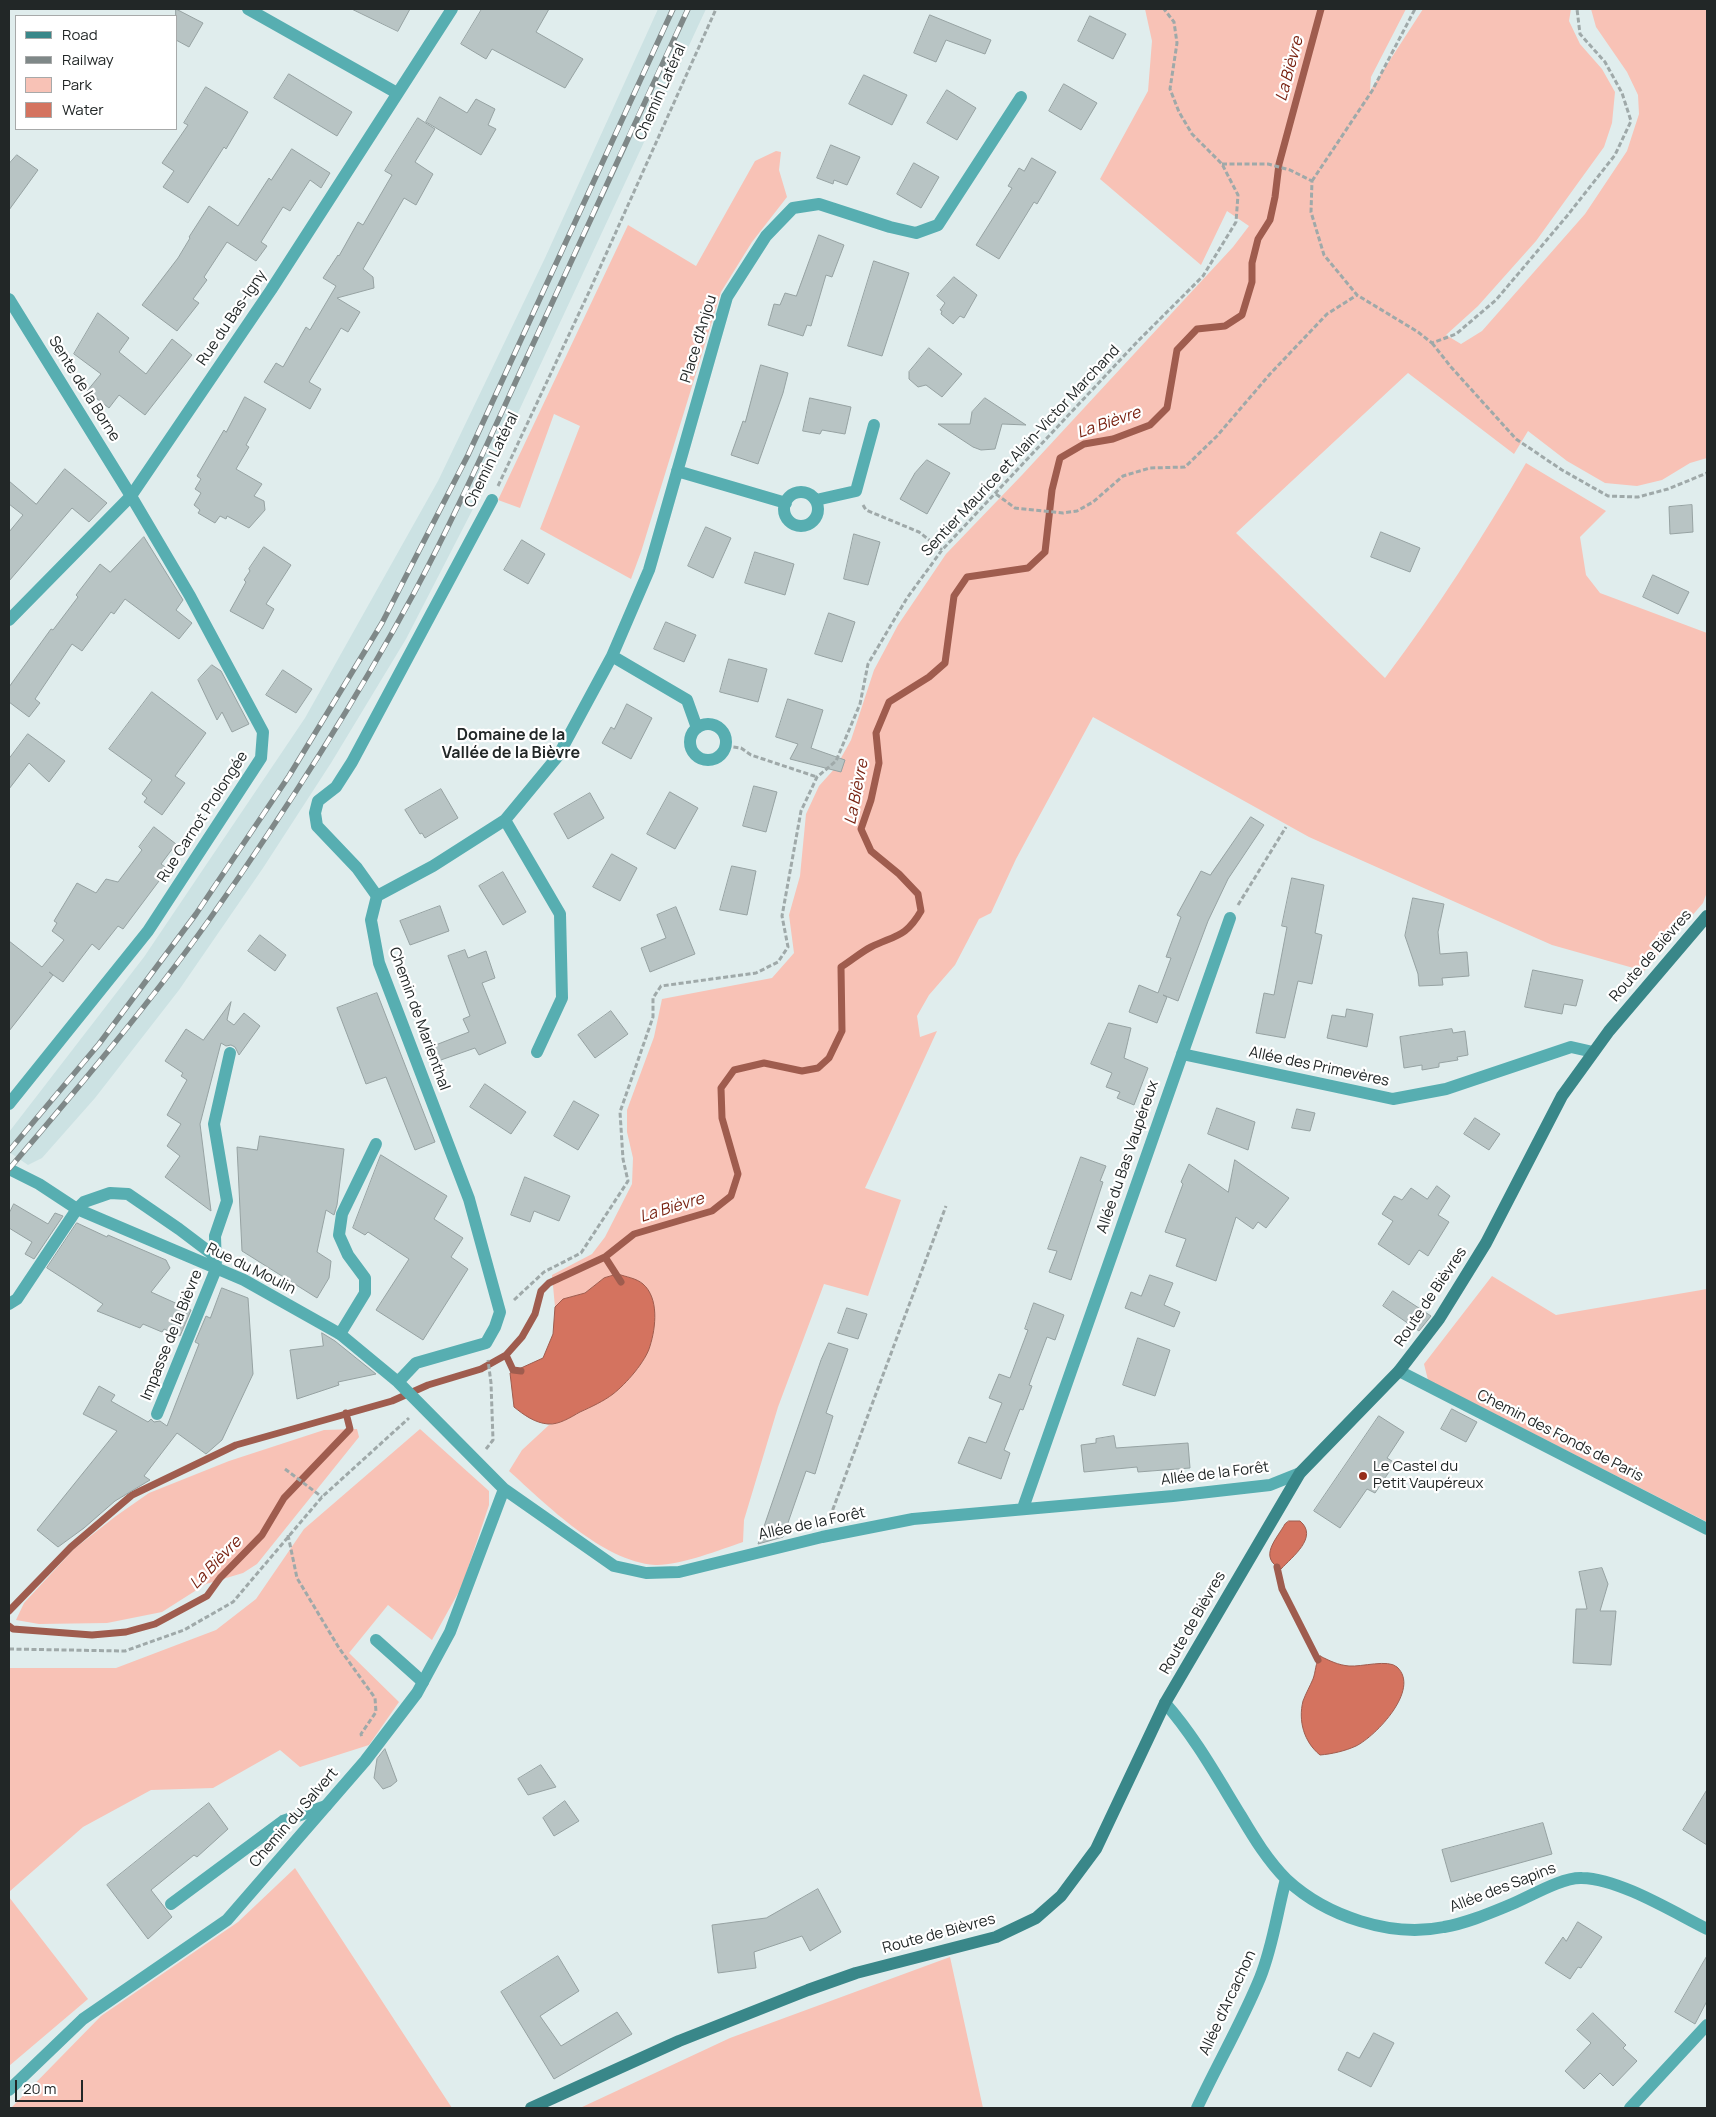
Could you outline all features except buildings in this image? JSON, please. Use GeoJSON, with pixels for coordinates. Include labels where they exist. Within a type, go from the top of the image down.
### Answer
{"type":"FeatureCollection","features":[{"type":"Feature","properties":{"kind":"street"},"geometry":{"type":"LineString","coordinates":[[248,9],[397,93]]}},
{"type":"Feature","properties":{"kind":"street","name":"Rue du Bas-Igny"},"geometry":{"type":"LineString","coordinates":[[9,620],[131,496],[271,290],[452,9]]}},
{"type":"Feature","properties":{"kind":"street","name":"Place d'Anjou"},"geometry":{"type":"LineString","coordinates":[[677,472],[727,297],[766,236],[793,208],[819,204],[916,234],[938,225],[1021,97]]}},
{"type":"Feature","properties":{"kind":"street","name":"Sente de la Borne"},"geometry":{"type":"LineString","coordinates":[[9,299],[131,496]]}},
{"type":"Feature","properties":{"kind":"street"},"geometry":{"type":"LineString","coordinates":[[816,500],[856,491],[874,425]]}},
{"type":"Feature","properties":{"kind":"street"},"geometry":{"type":"LineString","coordinates":[[377,896],[433,866],[505,820],[558,756],[612,656],[649,570],[677,472],[786,503]]}},
{"type":"Feature","properties":{"kind":"street"},"geometry":{"type":"LineString","coordinates":[[802,492],[816,500],[818,510],[813,520],[803,525],[793,523],[789,519],[785,509],[786,503],[792,495],[802,492]]}},
{"type":"Feature","properties":{"kind":"street","name":"Rue Carnot Prolongée"},"geometry":{"type":"LineString","coordinates":[[9,1104],[148,931],[261,758],[263,732],[190,596],[131,496]]}},
{"type":"Feature","properties":{"kind":"street","name":"Chemin Latéral"},"geometry":{"type":"LineString","coordinates":[[377,896],[357,868],[317,826],[314,813],[318,801],[336,787],[352,762],[492,500]]}},
{"type":"Feature","properties":{"kind":"street"},"geometry":{"type":"LineString","coordinates":[[612,656],[687,700],[697,728]]}},
{"type":"Feature","properties":{"kind":"street"},"geometry":{"type":"LineString","coordinates":[[709,724],[715,726],[724,734],[726,746],[724,752],[709,760],[698,757],[691,748],[691,737],[697,728],[709,724]]}},
{"type":"Feature","properties":{"kind":"street"},"geometry":{"type":"LineString","coordinates":[[505,820],[560,914],[562,998],[537,1052]]}},
{"type":"Feature","properties":{"kind":"street","name":"Chemin de Marienthal"},"geometry":{"type":"LineString","coordinates":[[377,896],[371,920],[379,963],[470,1199],[500,1312]]}},
{"type":"Feature","properties":{"kind":"street","name":"Route de Bièvres"},"geometry":{"type":"LineString","coordinates":[[531,2108],[679,2041],[808,1990],[856,1973],[996,1937],[1036,1918],[1061,1896],[1096,1849],[1165,1703],[1300,1473],[1399,1371],[1439,1319],[1486,1243],[1562,1096],[1592,1052],[1707,916]]}},
{"type":"Feature","properties":{"kind":"street","name":"Allée du Bas Vaupéreux"},"geometry":{"type":"LineString","coordinates":[[1023,1508],[1230,918]]}},
{"type":"Feature","properties":{"kind":"street","name":"Allée des Primevères"},"geometry":{"type":"LineString","coordinates":[[1182,1054],[1393,1099],[1446,1089],[1571,1047],[1592,1052]]}},
{"type":"Feature","properties":{"kind":"street","name":"Impasse de la Bièvre"},"geometry":{"type":"LineString","coordinates":[[157,1414],[216,1263],[216,1236],[227,1201],[214,1124],[230,1053]]}},
{"type":"Feature","properties":{"kind":"street"},"geometry":{"type":"LineString","coordinates":[[340,1334],[365,1293],[366,1278],[348,1255],[339,1235],[342,1214],[376,1144]]}},
{"type":"Feature","properties":{"kind":"street","name":"Rue du Moulin"},"geometry":{"type":"LineString","coordinates":[[9,1169],[39,1184],[76,1209],[216,1263],[340,1334],[398,1382]]}},
{"type":"Feature","properties":{"kind":"street","name":"Rue du Moulin"},"geometry":{"type":"LineString","coordinates":[[76,1209],[84,1202],[110,1193],[128,1194],[179,1229],[216,1263]]}},
{"type":"Feature","properties":{"kind":"street"},"geometry":{"type":"LineString","coordinates":[[9,1304],[17,1299],[76,1209]]}},
{"type":"Feature","properties":{"kind":"street"},"geometry":{"type":"LineString","coordinates":[[398,1382],[416,1363],[486,1344],[500,1312]]}},
{"type":"Feature","properties":{"kind":"street","name":"Chemin des Fonds de Paris"},"geometry":{"type":"LineString","coordinates":[[1399,1371],[1707,1529]]}},
{"type":"Feature","properties":{"kind":"street","name":"Allée de la Forêt"},"geometry":{"type":"LineString","coordinates":[[398,1382],[504,1489],[614,1566],[646,1572],[679,1572],[822,1537],[913,1519],[1173,1496],[1270,1485],[1300,1473]]}},
{"type":"Feature","properties":{"kind":"street","name":"Chemin du Salvert"},"geometry":{"type":"LineString","coordinates":[[9,2090],[83,2018],[227,1920],[365,1761],[417,1693],[450,1632],[504,1489]]}},
{"type":"Feature","properties":{"kind":"street"},"geometry":{"type":"LineString","coordinates":[[376,1640],[423,1682]]}},
{"type":"Feature","properties":{"kind":"street","name":"Allée des Sapins"},"geometry":{"type":"LineString","coordinates":[[1165,1703],[1187,1728],[1263,1852],[1286,1879],[1309,1899],[1336,1913],[1368,1924],[1422,1930],[1444,1927],[1472,1920],[1565,1881],[1581,1878],[1620,1886],[1707,1929]]}},
{"type":"Feature","properties":{"kind":"street"},"geometry":{"type":"LineString","coordinates":[[172,1904],[283,1821],[326,1806]]}},
{"type":"Feature","properties":{"kind":"street","name":"Allée d'Arcachon"},"geometry":{"type":"LineString","coordinates":[[1197,2108],[1260,1979],[1272,1945],[1277,1911],[1286,1879]]}},
{"type":"Feature","properties":{"kind":"street"},"geometry":{"type":"LineString","coordinates":[[1630,2108],[1707,2025]]}},
{"type":"Feature","properties":{"kind":"path","name":"Chemin Latéral"},"geometry":{"type":"LineString","coordinates":[[492,500],[589,292],[716,9]]}},
{"type":"Feature","properties":{"kind":"path","name":"Sentier Maurice et Alain-Victor Marchand"},"geometry":{"type":"LineString","coordinates":[[500,1312],[544,1272],[581,1253],[628,1181],[623,1159],[620,1112],[654,1017],[653,998],[661,986],[756,973],[778,962],[788,946],[782,916],[801,811],[817,777],[836,761],[860,704],[868,664],[907,598],[942,550],[1137,342],[1203,276],[1236,222],[1238,195],[1222,164],[1192,134],[1170,89],[1177,43],[1174,22],[1164,9]]}},
{"type":"Feature","properties":{"kind":"path"},"geometry":{"type":"LineString","coordinates":[[1415,9],[1372,91],[1312,181],[1311,212],[1324,255],[1357,295],[1418,332],[1432,343],[1451,367],[1516,439],[1562,470],[1608,496],[1638,497],[1668,489],[1707,473]]}},
{"type":"Feature","properties":{"kind":"path"},"geometry":{"type":"LineString","coordinates":[[1432,343],[1456,334],[1496,300],[1567,216],[1615,155],[1631,121],[1622,94],[1604,62],[1580,34],[1577,9]]}},
{"type":"Feature","properties":{"kind":"path"},"geometry":{"type":"LineString","coordinates":[[1222,164],[1268,164],[1290,170],[1312,181]]}},
{"type":"Feature","properties":{"kind":"path"},"geometry":{"type":"LineString","coordinates":[[996,494],[1015,508],[1063,513],[1078,511],[1093,502],[1123,476],[1150,468],[1185,467],[1218,436],[1270,374],[1327,314],[1357,295]]}},
{"type":"Feature","properties":{"kind":"path"},"geometry":{"type":"LineString","coordinates":[[856,491],[866,510],[919,532],[942,550]]}},
{"type":"Feature","properties":{"kind":"path"},"geometry":{"type":"LineString","coordinates":[[726,746],[741,748],[750,755],[817,777]]}},
{"type":"Feature","properties":{"kind":"path"},"geometry":{"type":"LineString","coordinates":[[1230,918],[1286,827]]}},
{"type":"Feature","properties":{"kind":"path"},"geometry":{"type":"LineString","coordinates":[[822,1537],[946,1206]]}},
{"type":"Feature","properties":{"kind":"path"},"geometry":{"type":"LineString","coordinates":[[478,1462],[493,1440],[488,1357]]}},
{"type":"Feature","properties":{"kind":"path"},"geometry":{"type":"LineString","coordinates":[[9,1649],[125,1651],[184,1630],[233,1602],[322,1497],[422,1406]]}},
{"type":"Feature","properties":{"kind":"path"},"geometry":{"type":"LineString","coordinates":[[285,1469],[322,1497]]}},
{"type":"Feature","properties":{"kind":"path"},"geometry":{"type":"LineString","coordinates":[[288,1535],[297,1578],[339,1648],[375,1698],[376,1712],[361,1734],[365,1761]]}},
{"type":"Feature","properties":{"kind":"shaded area"},"geometry":{"type":"Polygon","coordinates":[[[658,9],[706,9],[476,503],[406,639],[331,763],[263,868],[179,990],[95,1098],[42,1158],[28,1165],[9,1152],[9,1132],[144,957],[305,718],[438,481],[545,258],[658,9]]]}},
{"type":"Feature","properties":{"kind":"green space"},"geometry":{"type":"Polygon","coordinates":[[[1145,9],[1406,9],[1371,77],[1370,91],[1423,9],[1571,9],[1569,21],[1580,44],[1602,69],[1615,92],[1612,123],[1604,147],[1536,241],[1478,306],[1446,335],[1461,344],[1482,331],[1585,214],[1627,151],[1639,114],[1638,95],[1627,72],[1596,27],[1591,9],[1707,9],[1707,458],[1690,463],[1662,480],[1637,486],[1605,483],[1567,461],[1528,431],[1514,454],[1408,373],[1236,533],[1385,678],[1459,572],[1526,463],[1606,511],[1580,537],[1586,575],[1600,593],[1707,633],[1707,892],[1703,903],[1644,971],[1552,945],[1309,837],[1093,717],[1016,859],[991,913],[979,919],[955,965],[929,995],[917,1016],[920,1037],[937,1031],[865,1188],[901,1200],[868,1296],[824,1284],[778,1407],[744,1520],[743,1542],[699,1557],[664,1565],[635,1561],[615,1553],[576,1529],[509,1471],[522,1450],[549,1425],[563,1421],[592,1406],[636,1370],[650,1347],[604,1278],[585,1293],[563,1299],[555,1307],[552,1275],[592,1254],[605,1237],[632,1184],[633,1158],[627,1132],[627,1110],[654,1037],[662,999],[772,978],[794,953],[789,915],[800,876],[806,814],[819,786],[836,767],[851,740],[874,670],[898,625],[946,554],[1022,475],[1233,247],[1249,226],[1227,211],[1201,265],[1100,179],[1148,91],[1152,41],[1145,9]]]}},
{"type":"Feature","properties":{"kind":"green space"},"geometry":{"type":"Polygon","coordinates":[[[776,151],[781,152],[779,170],[787,197],[752,242],[721,292],[631,579],[540,529],[580,426],[554,414],[520,508],[498,500],[628,225],[696,266],[755,161],[776,151]]]}},
{"type":"Feature","properties":{"kind":"green space"},"geometry":{"type":"Polygon","coordinates":[[[1492,1276],[1556,1315],[1707,1289],[1707,1522],[1428,1380],[1424,1364],[1492,1276]]]}},
{"type":"Feature","properties":{"kind":"green space"},"geometry":{"type":"Polygon","coordinates":[[[357,1429],[359,1437],[257,1564],[243,1573],[206,1584],[162,1612],[107,1623],[39,1624],[16,1620],[24,1603],[74,1549],[149,1493],[229,1461],[324,1430],[357,1429]]]}},
{"type":"Feature","properties":{"kind":"green space"},"geometry":{"type":"Polygon","coordinates":[[[420,1429],[489,1491],[489,1505],[462,1586],[432,1640],[388,1605],[349,1653],[399,1702],[369,1745],[300,1767],[280,1750],[213,1788],[151,1790],[83,1827],[9,1892],[9,1668],[116,1668],[216,1630],[256,1599],[304,1529],[420,1429]]]}},
{"type":"Feature","properties":{"kind":"green space"},"geometry":{"type":"Polygon","coordinates":[[[295,1868],[452,2108],[11,2108],[101,2016],[238,1922],[295,1868]]]}},
{"type":"Feature","properties":{"kind":"green space"},"geometry":{"type":"Polygon","coordinates":[[[9,1897],[88,1999],[9,2066],[9,1897]]]}},
{"type":"Feature","properties":{"kind":"green space"},"geometry":{"type":"Polygon","coordinates":[[[950,1957],[983,2108],[580,2108],[730,2038],[950,1957]]]}},
{"type":"Feature","properties":{"kind":"water"},"geometry":{"type":"Polygon","coordinates":[[[618,1274],[643,1284],[652,1297],[654,1305],[654,1330],[648,1352],[640,1365],[613,1394],[565,1420],[548,1424],[526,1416],[514,1407],[510,1373],[543,1358],[553,1334],[555,1307],[563,1299],[585,1293],[604,1278],[618,1274]]]}},
{"type":"Feature","properties":{"kind":"water"},"geometry":{"type":"Polygon","coordinates":[[[1289,1521],[1300,1521],[1305,1527],[1307,1534],[1297,1553],[1281,1569],[1271,1559],[1271,1548],[1285,1524],[1289,1521]]]}},
{"type":"Feature","properties":{"kind":"water"},"geometry":{"type":"Polygon","coordinates":[[[1320,1656],[1338,1664],[1349,1666],[1381,1663],[1393,1665],[1397,1667],[1403,1676],[1404,1687],[1393,1711],[1374,1733],[1356,1746],[1320,1755],[1314,1750],[1306,1737],[1301,1716],[1303,1701],[1313,1679],[1320,1656]]]}},
{"type":"Feature","properties":{"kind":"waterway","name":"La Bièvre"},"geometry":{"type":"LineString","coordinates":[[506,1355],[522,1337],[535,1314],[541,1291],[549,1283],[605,1257],[634,1234],[712,1211],[731,1196],[738,1174],[722,1118],[721,1088],[734,1070],[764,1063],[802,1071],[818,1068],[829,1058],[842,1031],[841,967],[867,949],[905,931],[916,920],[921,911],[918,894],[899,874],[871,851],[861,829],[871,800],[879,763],[876,733],[889,702],[929,677],[945,663],[954,596],[967,577],[1028,568],[1045,552],[1052,490],[1060,458],[1084,444],[1113,439],[1150,425],[1167,408],[1177,350],[1197,329],[1225,326],[1242,315],[1252,282],[1252,263],[1258,239],[1270,220],[1279,164],[1321,9]]}},
{"type":"Feature","properties":{"kind":"waterway","name":"La Bièvre"},"geometry":{"type":"LineString","coordinates":[[605,1257],[621,1282]]}},
{"type":"Feature","properties":{"kind":"waterway","name":"La Bièvre"},"geometry":{"type":"LineString","coordinates":[[9,1611],[71,1547],[132,1495],[236,1445],[392,1401],[428,1385],[481,1369],[506,1355],[513,1370],[521,1371]]}},
{"type":"Feature","properties":{"kind":"waterway","name":"La Bièvre"},"geometry":{"type":"LineString","coordinates":[[9,1626],[13,1629],[92,1635],[126,1632],[155,1624],[207,1596],[220,1578],[262,1535],[284,1498],[350,1429],[346,1413]]}},
{"type":"Feature","properties":{"kind":"waterway"},"geometry":{"type":"LineString","coordinates":[[1277,1567],[1282,1589],[1318,1660]]}},
{"type":"Feature","properties":{"kind":"railway"},"geometry":{"type":"LineString","coordinates":[[9,1151],[99,1044],[196,914],[289,776],[382,623],[468,455],[673,9]]}},
{"type":"Feature","properties":{"kind":"railway"},"geometry":{"type":"LineString","coordinates":[[9,1169],[137,1016],[209,920],[264,840],[367,677],[414,593],[461,500],[688,9]]}},
{"type":"Feature","properties":{"kind":"place","name":"Le Castel du Petit Vaupéreux"},"geometry":{"type":"Point","coordinates":[1363,1476]}},
{"type":"Feature","properties":{"kind":"district","name":"Domaine de la Vallée de la Bièvre"},"geometry":{"type":"Point","coordinates":[511,745]}}]}
